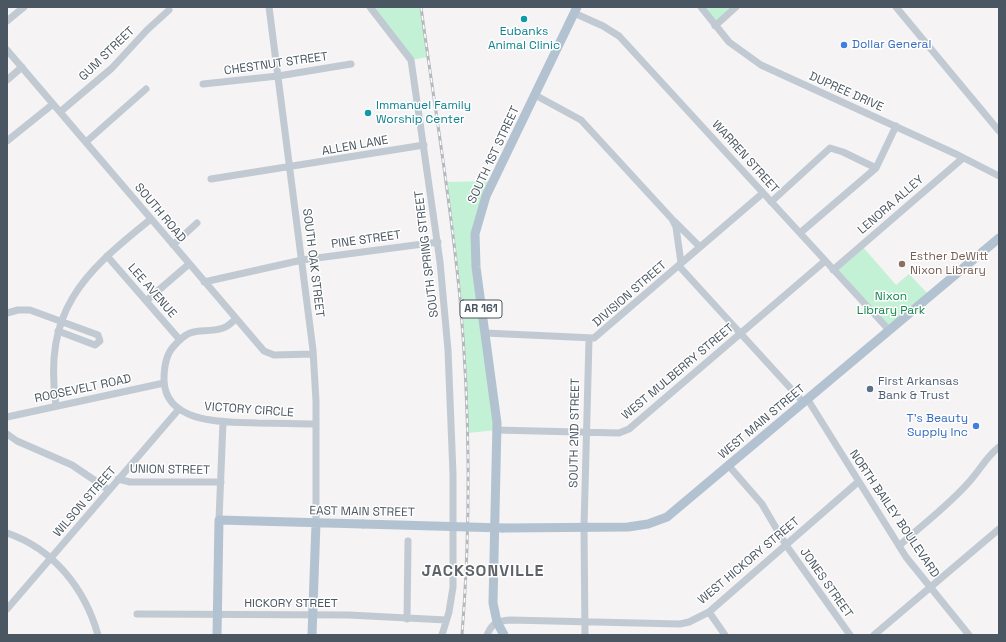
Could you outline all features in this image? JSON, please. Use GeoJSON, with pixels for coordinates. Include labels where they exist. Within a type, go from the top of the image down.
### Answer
{"type":"FeatureCollection","features":[{"type":"Feature","properties":{"kind":"main road","name":"SOUTH 1ST STREET"},"geometry":{"type":"LineString","coordinates":[[497,622],[493,603],[496,430],[475,259],[477,227],[486,196],[576,10]]}},
{"type":"Feature","properties":{"kind":"main road","name":"WEST MAIN STREET"},"geometry":{"type":"LineString","coordinates":[[503,528],[628,527],[660,521],[690,499],[730,466],[999,238]]}},
{"type":"Feature","properties":{"kind":"main road","name":"EAST MAIN STREET"},"geometry":{"type":"LineString","coordinates":[[219,520],[503,528]]}},
{"type":"Feature","properties":{"kind":"main road"},"geometry":{"type":"LineString","coordinates":[[217,635],[219,520]]}},
{"type":"Feature","properties":{"kind":"main road"},"geometry":{"type":"LineString","coordinates":[[312,635],[316,523]]}},
{"type":"Feature","properties":{"kind":"main road","name":"AR 161"},"geometry":{"type":"LineString","coordinates":[[497,622],[504,635]]}},
{"type":"Feature","properties":{"kind":"street"},"geometry":{"type":"LineString","coordinates":[[7,21],[24,7]]}},
{"type":"Feature","properties":{"kind":"street","name":"SOUTH OAK STREET"},"geometry":{"type":"LineString","coordinates":[[269,7],[313,354],[316,424],[316,523]]}},
{"type":"Feature","properties":{"kind":"street","name":"SOUTH SPRING STREET"},"geometry":{"type":"LineString","coordinates":[[370,7],[411,60],[438,242],[448,350],[453,474],[453,587],[449,612],[442,635]]}},
{"type":"Feature","properties":{"kind":"street","name":"DUPREE DRIVE"},"geometry":{"type":"LineString","coordinates":[[700,7],[715,26],[738,50],[761,65],[896,126],[999,176]]}},
{"type":"Feature","properties":{"kind":"street"},"geometry":{"type":"LineString","coordinates":[[715,26],[736,7]]}},
{"type":"Feature","properties":{"kind":"street"},"geometry":{"type":"LineString","coordinates":[[896,7],[999,131]]}},
{"type":"Feature","properties":{"kind":"street","name":"GUM STREET"},"geometry":{"type":"LineString","coordinates":[[60,112],[112,68],[134,46],[147,30],[169,10]]}},
{"type":"Feature","properties":{"kind":"street","name":"WARREN STREET"},"geometry":{"type":"LineString","coordinates":[[576,10],[619,36],[889,330]]}},
{"type":"Feature","properties":{"kind":"street","name":"SOUTH ROAD"},"geometry":{"type":"LineString","coordinates":[[7,50],[204,282],[268,354],[313,354]]}},
{"type":"Feature","properties":{"kind":"street","name":"CHESTNUT STREET"},"geometry":{"type":"LineString","coordinates":[[203,84],[278,76],[351,64]]}},
{"type":"Feature","properties":{"kind":"street"},"geometry":{"type":"LineString","coordinates":[[7,80],[22,68]]}},
{"type":"Feature","properties":{"kind":"street"},"geometry":{"type":"LineString","coordinates":[[86,142],[146,89]]}},
{"type":"Feature","properties":{"kind":"street"},"geometry":{"type":"LineString","coordinates":[[535,95],[581,120],[672,219],[700,247]]}},
{"type":"Feature","properties":{"kind":"street"},"geometry":{"type":"LineString","coordinates":[[7,141],[53,104]]}},
{"type":"Feature","properties":{"kind":"street"},"geometry":{"type":"LineString","coordinates":[[800,233],[876,168],[896,126]]}},
{"type":"Feature","properties":{"kind":"street","name":"ALLEN LANE"},"geometry":{"type":"LineString","coordinates":[[211,179],[290,168],[424,145]]}},
{"type":"Feature","properties":{"kind":"street"},"geometry":{"type":"LineString","coordinates":[[770,202],[830,148],[843,152],[876,168]]}},
{"type":"Feature","properties":{"kind":"street","name":"LENORA ALLEY"},"geometry":{"type":"LineString","coordinates":[[833,270],[963,158]]}},
{"type":"Feature","properties":{"kind":"street","name":"DIVISION STREET"},"geometry":{"type":"LineString","coordinates":[[485,333],[589,339],[598,336],[763,193]]}},
{"type":"Feature","properties":{"kind":"street"},"geometry":{"type":"LineString","coordinates":[[56,406],[53,361],[58,331],[73,297],[83,282],[107,256],[151,219]]}},
{"type":"Feature","properties":{"kind":"street"},"geometry":{"type":"LineString","coordinates":[[672,219],[676,227],[680,265]]}},
{"type":"Feature","properties":{"kind":"street"},"geometry":{"type":"LineString","coordinates":[[173,245],[197,223]]}},
{"type":"Feature","properties":{"kind":"street","name":"PINE STREET"},"geometry":{"type":"LineString","coordinates":[[204,282],[302,260],[438,242]]}},
{"type":"Feature","properties":{"kind":"street","name":"LEE AVENUE"},"geometry":{"type":"LineString","coordinates":[[107,256],[180,340]]}},
{"type":"Feature","properties":{"kind":"street","name":"WEST MULBERRY STREET"},"geometry":{"type":"LineString","coordinates":[[496,430],[618,432],[629,429],[825,261]]}},
{"type":"Feature","properties":{"kind":"street"},"geometry":{"type":"LineString","coordinates":[[146,301],[189,264]]}},
{"type":"Feature","properties":{"kind":"street","name":"NORTH BAILEY BOULEVARD"},"geometry":{"type":"LineString","coordinates":[[680,265],[741,333],[806,401],[899,546],[930,588],[969,635]]}},
{"type":"Feature","properties":{"kind":"street"},"geometry":{"type":"LineString","coordinates":[[7,313],[25,309],[98,335],[100,341],[95,345],[58,331]]}},
{"type":"Feature","properties":{"kind":"street"},"geometry":{"type":"LineString","coordinates":[[164,383],[166,364],[170,352],[180,340],[196,330],[225,328],[236,319]]}},
{"type":"Feature","properties":{"kind":"street","name":"SOUTH 2ND STREET"},"geometry":{"type":"LineString","coordinates":[[585,635],[584,527],[589,339]]}},
{"type":"Feature","properties":{"kind":"street","name":"ROOSEVELT ROAD"},"geometry":{"type":"LineString","coordinates":[[7,418],[164,383]]}},
{"type":"Feature","properties":{"kind":"street","name":"VICTORY CIRCLE"},"geometry":{"type":"LineString","coordinates":[[164,383],[167,393],[179,408],[198,418],[223,422],[316,424]]}},
{"type":"Feature","properties":{"kind":"street","name":"WILSON STREET"},"geometry":{"type":"LineString","coordinates":[[7,609],[179,408]]}},
{"type":"Feature","properties":{"kind":"street"},"geometry":{"type":"LineString","coordinates":[[219,520],[223,422]]}},
{"type":"Feature","properties":{"kind":"street"},"geometry":{"type":"LineString","coordinates":[[7,434],[17,441],[72,465],[109,490]]}},
{"type":"Feature","properties":{"kind":"street"},"geometry":{"type":"LineString","coordinates":[[899,546],[950,501],[970,481],[984,460],[999,447]]}},
{"type":"Feature","properties":{"kind":"street","name":"JONES STREET"},"geometry":{"type":"LineString","coordinates":[[730,466],[762,504],[786,545],[850,635]]}},
{"type":"Feature","properties":{"kind":"street","name":"UNION STREET"},"geometry":{"type":"LineString","coordinates":[[118,480],[130,482],[221,482]]}},
{"type":"Feature","properties":{"kind":"street","name":"WEST HICKORY STREET"},"geometry":{"type":"LineString","coordinates":[[497,622],[680,624],[689,622],[709,612],[858,482]]}},
{"type":"Feature","properties":{"kind":"street"},"geometry":{"type":"LineString","coordinates":[[874,635],[999,529]]}},
{"type":"Feature","properties":{"kind":"street"},"geometry":{"type":"LineString","coordinates":[[7,533],[25,540],[51,558],[80,591],[92,616],[98,635]]}},
{"type":"Feature","properties":{"kind":"street"},"geometry":{"type":"LineString","coordinates":[[407,619],[406,586],[408,541]]}},
{"type":"Feature","properties":{"kind":"street"},"geometry":{"type":"LineString","coordinates":[[709,612],[726,635]]}},
{"type":"Feature","properties":{"kind":"street","name":"HICKORY STREET"},"geometry":{"type":"LineString","coordinates":[[137,614],[218,616],[313,615],[446,620]]}},
{"type":"Feature","properties":{"kind":"street"},"geometry":{"type":"LineString","coordinates":[[487,635],[490,626],[497,622]]}},
{"type":"Feature","properties":{"kind":"green space"},"geometry":{"type":"Polygon","coordinates":[[[370,7],[421,7],[428,57],[411,60],[370,7]]]}},
{"type":"Feature","properties":{"kind":"green space"},"geometry":{"type":"Polygon","coordinates":[[[701,7],[736,7],[715,26],[701,7]]]}},
{"type":"Feature","properties":{"kind":"green space"},"geometry":{"type":"Polygon","coordinates":[[[493,181],[475,234],[496,430],[468,433],[460,299],[445,182],[493,181]]]}},
{"type":"Feature","properties":{"kind":"green space","name":"Nixon Library Park"},"geometry":{"type":"Polygon","coordinates":[[[862,246],[896,285],[909,274],[930,296],[889,330],[834,270],[862,246]]]}},
{"type":"Feature","properties":{"kind":"railway"},"geometry":{"type":"LineString","coordinates":[[421,7],[452,226],[460,299],[466,383],[468,509],[462,635]]}},
{"type":"Feature","properties":{"kind":"place","name":"Eubanks Animal Clinic"},"geometry":{"type":"Point","coordinates":[524,19]}},
{"type":"Feature","properties":{"kind":"place","name":"Dollar General"},"geometry":{"type":"Point","coordinates":[844,45]}},
{"type":"Feature","properties":{"kind":"place","name":"Immanuel Family Worship Center"},"geometry":{"type":"Point","coordinates":[368,113]}},
{"type":"Feature","properties":{"kind":"place","name":"Esther DeWitt Nixon Library"},"geometry":{"type":"Point","coordinates":[902,264]}},
{"type":"Feature","properties":{"kind":"place","name":"First Arkansas Bank & Trust"},"geometry":{"type":"Point","coordinates":[870,389]}},
{"type":"Feature","properties":{"kind":"place","name":"T's Beauty Supply Inc"},"geometry":{"type":"Point","coordinates":[976,426]}},
{"type":"Feature","properties":{"kind":"district","name":"JACKSONVILLE"},"geometry":{"type":"Point","coordinates":[483,572]}}]}
